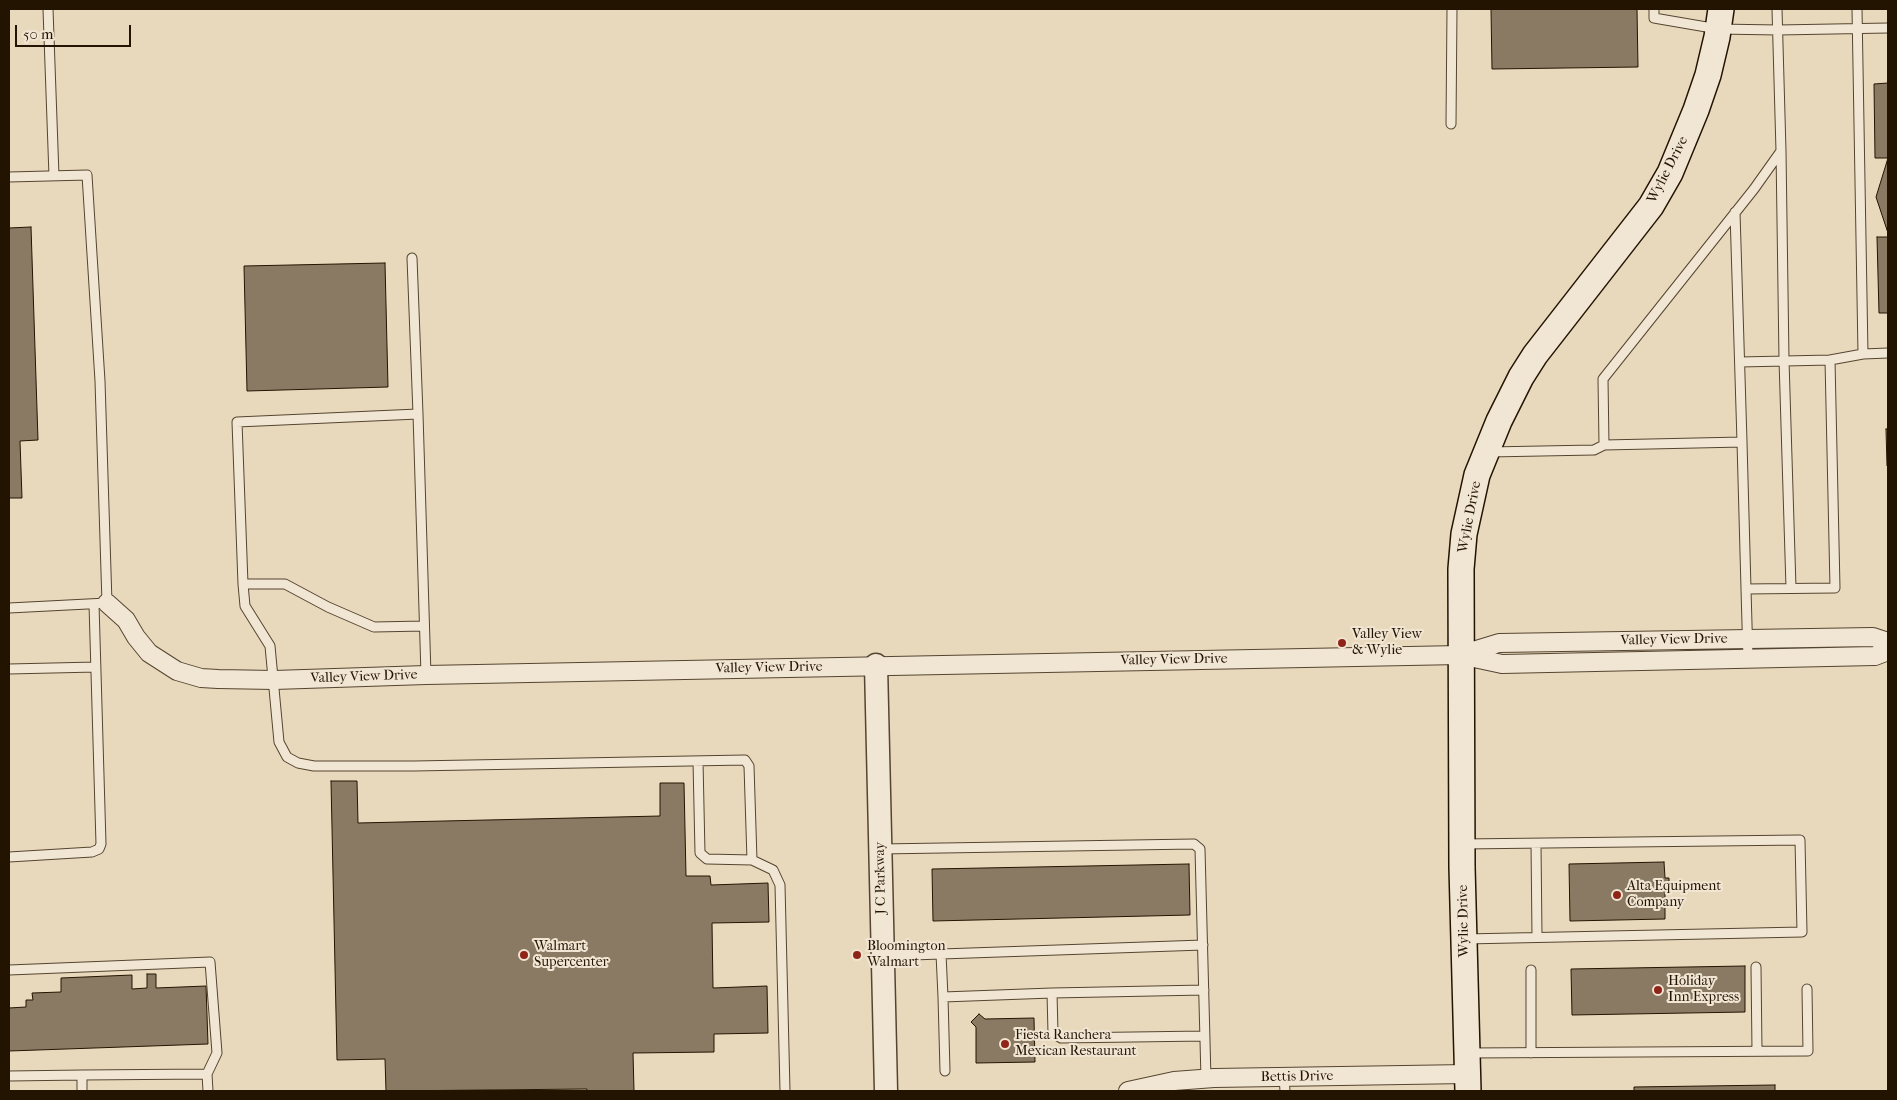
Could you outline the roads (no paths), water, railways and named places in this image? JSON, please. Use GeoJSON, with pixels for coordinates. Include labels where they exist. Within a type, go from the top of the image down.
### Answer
{"type":"FeatureCollection","features":[{"type":"Feature","properties":{"kind":"main road","name":"Wylie Drive"},"geometry":{"type":"LineString","coordinates":[[1467,1073],[1462,844],[1461,569],[1464,534],[1477,475],[1521,377],[1535,355],[1645,213],[1670,173],[1705,84],[1720,19]]}},
{"type":"Feature","properties":{"kind":"street","name":"Valley View Drive"},"geometry":{"type":"LineString","coordinates":[[101,603],[126,620],[136,637],[149,652],[178,671],[202,678],[274,680],[876,665],[1460,655],[1502,664],[1875,656],[1888,651]]}},
{"type":"Feature","properties":{"kind":"street","name":"Valley View Drive"},"geometry":{"type":"LineString","coordinates":[[1460,655],[1499,643],[1873,637],[1888,642]]}},
{"type":"Feature","properties":{"kind":"street","name":"J C Parkway"},"geometry":{"type":"LineString","coordinates":[[876,665],[886,1091]]}},
{"type":"Feature","properties":{"kind":"street","name":"Bettis Drive"},"geometry":{"type":"LineString","coordinates":[[1128,1091],[1174,1082],[1206,1079],[1284,1084],[1467,1073]]}},
{"type":"Feature","properties":{"kind":"lane"},"geometry":{"type":"LineString","coordinates":[[48,9],[54,176]]}},
{"type":"Feature","properties":{"kind":"lane"},"geometry":{"type":"LineString","coordinates":[[1451,124],[1452,9]]}},
{"type":"Feature","properties":{"kind":"lane"},"geometry":{"type":"LineString","coordinates":[[1654,9],[1654,18],[1720,19],[1778,30],[1888,28]]}},
{"type":"Feature","properties":{"kind":"lane"},"geometry":{"type":"LineString","coordinates":[[1778,9],[1784,360],[1791,588]]}},
{"type":"Feature","properties":{"kind":"lane"},"geometry":{"type":"LineString","coordinates":[[1857,9],[1863,354]]}},
{"type":"Feature","properties":{"kind":"lane"},"geometry":{"type":"LineString","coordinates":[[1604,445],[1602,379],[1735,212],[1781,150]]}},
{"type":"Feature","properties":{"kind":"lane"},"geometry":{"type":"LineString","coordinates":[[9,176],[87,175],[100,381],[101,603],[96,667],[101,844],[99,849],[92,852],[9,857]]}},
{"type":"Feature","properties":{"kind":"lane"},"geometry":{"type":"LineString","coordinates":[[1735,212],[1748,659]]}},
{"type":"Feature","properties":{"kind":"lane"},"geometry":{"type":"LineString","coordinates":[[412,258],[426,675]]}},
{"type":"Feature","properties":{"kind":"lane"},"geometry":{"type":"LineString","coordinates":[[1740,362],[1830,360],[1863,354],[1888,353]]}},
{"type":"Feature","properties":{"kind":"lane"},"geometry":{"type":"LineString","coordinates":[[1746,589],[1835,588],[1830,360]]}},
{"type":"Feature","properties":{"kind":"lane"},"geometry":{"type":"LineString","coordinates":[[418,414],[237,422],[242,584],[245,606],[270,646],[276,721],[280,742],[287,757],[298,763],[314,766],[744,760],[749,766],[752,860]]}},
{"type":"Feature","properties":{"kind":"lane"},"geometry":{"type":"LineString","coordinates":[[1486,452],[1594,450],[1604,445],[1742,442]]}},
{"type":"Feature","properties":{"kind":"lane"},"geometry":{"type":"LineString","coordinates":[[242,584],[285,584],[328,607],[374,627],[424,626]]}},
{"type":"Feature","properties":{"kind":"lane"},"geometry":{"type":"LineString","coordinates":[[9,608],[101,603]]}},
{"type":"Feature","properties":{"kind":"lane"},"geometry":{"type":"LineString","coordinates":[[9,669],[96,667]]}},
{"type":"Feature","properties":{"kind":"lane"},"geometry":{"type":"LineString","coordinates":[[698,761],[700,853],[707,859],[752,860],[773,870],[780,885],[785,1091]]}},
{"type":"Feature","properties":{"kind":"lane"},"geometry":{"type":"LineString","coordinates":[[1462,844],[1800,840],[1802,932],[1464,939]]}},
{"type":"Feature","properties":{"kind":"lane"},"geometry":{"type":"LineString","coordinates":[[880,849],[1194,844],[1200,849],[1206,1079]]}},
{"type":"Feature","properties":{"kind":"lane"},"geometry":{"type":"LineString","coordinates":[[1536,844],[1537,936]]}},
{"type":"Feature","properties":{"kind":"lane"},"geometry":{"type":"LineString","coordinates":[[882,956],[1202,945]]}},
{"type":"Feature","properties":{"kind":"lane"},"geometry":{"type":"LineString","coordinates":[[941,954],[945,1071]]}},
{"type":"Feature","properties":{"kind":"lane"},"geometry":{"type":"LineString","coordinates":[[9,970],[210,962],[217,1053],[206,1074],[208,1091]]}},
{"type":"Feature","properties":{"kind":"lane"},"geometry":{"type":"LineString","coordinates":[[1756,967],[1758,1051]]}},
{"type":"Feature","properties":{"kind":"lane"},"geometry":{"type":"LineString","coordinates":[[1531,970],[1531,1053]]}},
{"type":"Feature","properties":{"kind":"lane"},"geometry":{"type":"LineString","coordinates":[[1467,1073],[1531,1053],[1808,1051],[1807,988]]}},
{"type":"Feature","properties":{"kind":"lane"},"geometry":{"type":"LineString","coordinates":[[943,997],[1204,990]]}},
{"type":"Feature","properties":{"kind":"lane"},"geometry":{"type":"LineString","coordinates":[[1052,993],[1053,1033],[1061,1038],[1205,1036]]}},
{"type":"Feature","properties":{"kind":"lane"},"geometry":{"type":"LineString","coordinates":[[9,1076],[206,1074]]}},
{"type":"Feature","properties":{"kind":"lane"},"geometry":{"type":"LineString","coordinates":[[82,1075],[82,1091]]}},
{"type":"Feature","properties":{"kind":"place","name":"Valley View & Wylie"},"geometry":{"type":"Point","coordinates":[1342,643]}},
{"type":"Feature","properties":{"kind":"place","name":"Alta Equipment Company"},"geometry":{"type":"Point","coordinates":[1617,895]}},
{"type":"Feature","properties":{"kind":"place","name":"Walmart Supercenter"},"geometry":{"type":"Point","coordinates":[524,955]}},
{"type":"Feature","properties":{"kind":"place","name":"Bloomington Walmart"},"geometry":{"type":"Point","coordinates":[857,955]}},
{"type":"Feature","properties":{"kind":"place","name":"Holiday Inn Express"},"geometry":{"type":"Point","coordinates":[1658,990]}},
{"type":"Feature","properties":{"kind":"place","name":"Fiesta Ranchera Mexican Restaurant"},"geometry":{"type":"Point","coordinates":[1005,1044]}}]}
